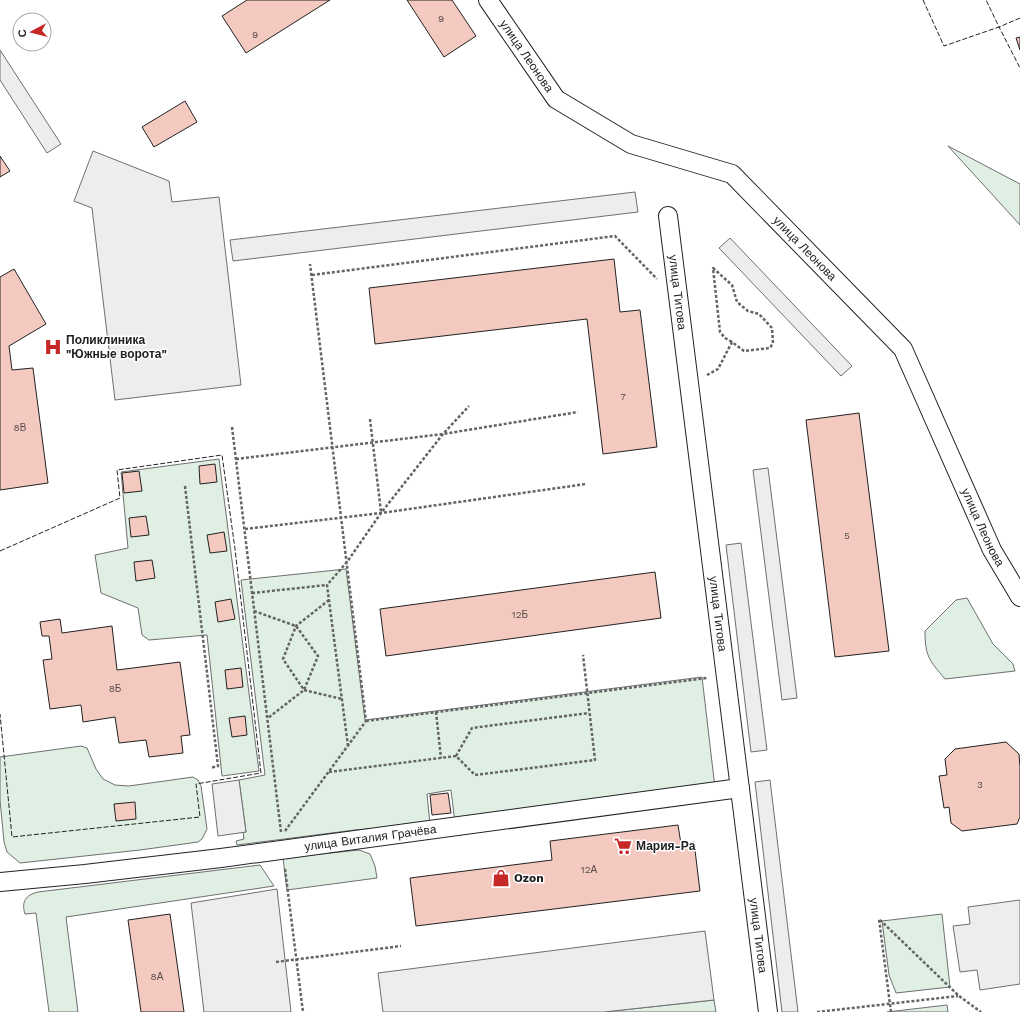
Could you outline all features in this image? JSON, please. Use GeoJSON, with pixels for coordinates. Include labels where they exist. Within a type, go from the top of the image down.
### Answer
{"type":"FeatureCollection","features":[{"type":"Feature","properties":{"kind":"street","name":"улица Леонова"},"geometry":{"type":"LineString","coordinates":[[488,0],[556,99],[631,144],[732,174],[903,349],[992,550],[1020,598]]}},
{"type":"Feature","properties":{"kind":"street","name":"улица Титова"},"geometry":{"type":"LineString","coordinates":[[668,216],[768,1012]]}},
{"type":"Feature","properties":{"kind":"street","name":"улица Виталия Грачёва"},"geometry":{"type":"LineString","coordinates":[[0,882],[85,874],[283,850],[740,788]]}},
{"type":"Feature","properties":{"kind":"path"},"geometry":{"type":"LineString","coordinates":[[312,275],[615,236],[660,283]]}},
{"type":"Feature","properties":{"kind":"path"},"geometry":{"type":"LineString","coordinates":[[232,427],[281,836],[366,721],[310,264]]}},
{"type":"Feature","properties":{"kind":"path"},"geometry":{"type":"LineString","coordinates":[[713,268],[732,285],[737,302],[748,311],[759,314],[772,328],[773,343],[770,348],[744,351],[732,342],[725,338],[720,332],[713,268]]}},
{"type":"Feature","properties":{"kind":"path"},"geometry":{"type":"LineString","coordinates":[[689,386],[718,369],[732,342]]}},
{"type":"Feature","properties":{"kind":"path"},"geometry":{"type":"LineString","coordinates":[[252,593],[327,585],[347,562],[381,513],[443,434],[469,406]]}},
{"type":"Feature","properties":{"kind":"path"},"geometry":{"type":"LineString","coordinates":[[236,460],[443,434],[578,412]]}},
{"type":"Feature","properties":{"kind":"path"},"geometry":{"type":"LineString","coordinates":[[370,419],[381,513]]}},
{"type":"Feature","properties":{"kind":"path"},"geometry":{"type":"LineString","coordinates":[[244,529],[381,513],[586,484]]}},
{"type":"Feature","properties":{"kind":"path"},"geometry":{"type":"LineString","coordinates":[[185,486],[218,766],[210,768]]}},
{"type":"Feature","properties":{"kind":"path"},"geometry":{"type":"LineString","coordinates":[[327,585],[348,747]]}},
{"type":"Feature","properties":{"kind":"path"},"geometry":{"type":"LineString","coordinates":[[329,600],[296,626],[283,659],[304,690],[342,699]]}},
{"type":"Feature","properties":{"kind":"path"},"geometry":{"type":"LineString","coordinates":[[254,611],[296,626],[318,656],[304,690],[267,719]]}},
{"type":"Feature","properties":{"kind":"path"},"geometry":{"type":"LineString","coordinates":[[456,756],[475,775],[595,760],[583,655]]}},
{"type":"Feature","properties":{"kind":"path"},"geometry":{"type":"LineString","coordinates":[[366,721],[726,675]]}},
{"type":"Feature","properties":{"kind":"path"},"geometry":{"type":"LineString","coordinates":[[436,712],[441,758]]}},
{"type":"Feature","properties":{"kind":"path"},"geometry":{"type":"LineString","coordinates":[[456,756],[472,728],[590,713]]}},
{"type":"Feature","properties":{"kind":"path"},"geometry":{"type":"LineString","coordinates":[[329,772],[456,756]]}},
{"type":"Feature","properties":{"kind":"path"},"geometry":{"type":"LineString","coordinates":[[283,850],[303,1012]]}},
{"type":"Feature","properties":{"kind":"path"},"geometry":{"type":"LineString","coordinates":[[891,1012],[879,918],[959,996],[982,1012]]}},
{"type":"Feature","properties":{"kind":"path"},"geometry":{"type":"LineString","coordinates":[[276,962],[401,946]]}},
{"type":"Feature","properties":{"kind":"path"},"geometry":{"type":"LineString","coordinates":[[817,1012],[959,996]]}},
{"type":"Feature","properties":{"kind":"green space"},"geometry":{"type":"Polygon","coordinates":[[[948,146],[1020,184],[1020,225],[948,146]]]}},
{"type":"Feature","properties":{"kind":"green space"},"geometry":{"type":"Polygon","coordinates":[[[219,459],[259,771],[222,776],[207,635],[149,640],[142,635],[138,608],[101,593],[95,555],[128,548],[121,472],[219,459]]]}},
{"type":"Feature","properties":{"kind":"green space"},"geometry":{"type":"Polygon","coordinates":[[[346,569],[365,720],[702,677],[715,788],[455,823],[451,790],[427,794],[430,824],[355,830],[237,845],[236,841],[244,839],[243,832],[246,832],[239,780],[265,775],[241,580],[346,569]]]}},
{"type":"Feature","properties":{"kind":"green space"},"geometry":{"type":"Polygon","coordinates":[[[967,598],[993,644],[1013,664],[1015,671],[945,679],[935,667],[927,652],[925,631],[956,600],[967,598]]]}},
{"type":"Feature","properties":{"kind":"green space"},"geometry":{"type":"Polygon","coordinates":[[[81,746],[87,748],[96,769],[103,779],[115,785],[129,786],[193,777],[198,780],[201,786],[207,829],[202,839],[198,842],[140,850],[20,863],[7,852],[4,842],[0,800],[0,757],[81,746]]]}},
{"type":"Feature","properties":{"kind":"green space"},"geometry":{"type":"Polygon","coordinates":[[[359,850],[370,854],[375,866],[377,878],[287,890],[283,858],[359,850]]]}},
{"type":"Feature","properties":{"kind":"green space"},"geometry":{"type":"Polygon","coordinates":[[[260,865],[274,886],[66,917],[78,1012],[49,1012],[36,913],[25,914],[24,909],[24,902],[30,895],[38,892],[260,865]]]}},
{"type":"Feature","properties":{"kind":"green space"},"geometry":{"type":"Polygon","coordinates":[[[942,914],[950,987],[896,993],[889,975],[882,921],[942,914]]]}},
{"type":"Feature","properties":{"kind":"green space"},"geometry":{"type":"Polygon","coordinates":[[[714,1000],[716,1012],[604,1012],[714,1000]]]}},
{"type":"Feature","properties":{"kind":"green space"},"geometry":{"type":"Polygon","coordinates":[[[947,1005],[948,1012],[887,1012],[947,1005]]]}},
{"type":"Feature","properties":{"kind":"shaded area"},"geometry":{"type":"Polygon","coordinates":[[[0,50],[61,144],[47,153],[0,80],[0,50]]]}},
{"type":"Feature","properties":{"kind":"shaded area"},"geometry":{"type":"Polygon","coordinates":[[[93,151],[169,181],[172,202],[219,197],[241,385],[115,400],[92,208],[74,201],[93,151]]]}},
{"type":"Feature","properties":{"kind":"shaded area"},"geometry":{"type":"Polygon","coordinates":[[[635,192],[638,212],[233,261],[230,240],[635,192]]]}},
{"type":"Feature","properties":{"kind":"shaded area"},"geometry":{"type":"Polygon","coordinates":[[[730,238],[852,366],[841,376],[719,248],[730,238]]]}},
{"type":"Feature","properties":{"kind":"shaded area"},"geometry":{"type":"Polygon","coordinates":[[[768,468],[797,698],[782,700],[753,470],[768,468]]]}},
{"type":"Feature","properties":{"kind":"shaded area"},"geometry":{"type":"Polygon","coordinates":[[[741,543],[767,750],[751,752],[726,545],[741,543]]]}},
{"type":"Feature","properties":{"kind":"shaded area"},"geometry":{"type":"Polygon","coordinates":[[[239,780],[246,832],[218,836],[212,784],[239,780]]]}},
{"type":"Feature","properties":{"kind":"shaded area"},"geometry":{"type":"Polygon","coordinates":[[[770,780],[798,1012],[782,1012],[755,782],[770,780]]]}},
{"type":"Feature","properties":{"kind":"shaded area"},"geometry":{"type":"Polygon","coordinates":[[[277,889],[291,1012],[204,1012],[191,903],[277,889]]]}},
{"type":"Feature","properties":{"kind":"shaded area"},"geometry":{"type":"Polygon","coordinates":[[[1020,900],[1020,984],[980,990],[977,970],[960,972],[953,926],[970,924],[968,907],[1020,900]]]}},
{"type":"Feature","properties":{"kind":"shaded area"},"geometry":{"type":"Polygon","coordinates":[[[705,931],[714,1000],[604,1012],[383,1012],[378,973],[705,931]]]}},
{"type":"Feature","properties":{"kind":"building"},"geometry":{"type":"Polygon","coordinates":[[[247,0],[330,0],[246,53],[222,16],[247,0]]]}},
{"type":"Feature","properties":{"kind":"building"},"geometry":{"type":"Polygon","coordinates":[[[407,0],[452,0],[476,36],[444,57],[407,0]]]}},
{"type":"Feature","properties":{"kind":"building"},"geometry":{"type":"Polygon","coordinates":[[[1020,37],[1020,50],[1016,38],[1020,37]]]}},
{"type":"Feature","properties":{"kind":"building"},"geometry":{"type":"Polygon","coordinates":[[[185,101],[197,122],[154,147],[142,127],[185,101]]]}},
{"type":"Feature","properties":{"kind":"building"},"geometry":{"type":"Polygon","coordinates":[[[0,156],[10,171],[0,177],[0,156]]]}},
{"type":"Feature","properties":{"kind":"building"},"geometry":{"type":"Polygon","coordinates":[[[614,259],[620,312],[640,310],[657,447],[603,454],[587,319],[375,344],[369,288],[614,259]]]}},
{"type":"Feature","properties":{"kind":"building"},"geometry":{"type":"Polygon","coordinates":[[[14,269],[46,324],[9,346],[12,370],[33,368],[48,483],[0,490],[0,277],[14,269]]]}},
{"type":"Feature","properties":{"kind":"building"},"geometry":{"type":"Polygon","coordinates":[[[859,413],[889,651],[835,657],[806,420],[859,413]]]}},
{"type":"Feature","properties":{"kind":"building"},"geometry":{"type":"Polygon","coordinates":[[[215,464],[217,482],[200,484],[199,466],[215,464]]]}},
{"type":"Feature","properties":{"kind":"building"},"geometry":{"type":"Polygon","coordinates":[[[139,471],[142,491],[124,493],[122,473],[139,471]]]}},
{"type":"Feature","properties":{"kind":"building"},"geometry":{"type":"Polygon","coordinates":[[[146,516],[149,535],[131,537],[129,518],[146,516]]]}},
{"type":"Feature","properties":{"kind":"building"},"geometry":{"type":"Polygon","coordinates":[[[224,532],[227,551],[210,553],[207,535],[224,532]]]}},
{"type":"Feature","properties":{"kind":"building"},"geometry":{"type":"Polygon","coordinates":[[[152,560],[155,578],[136,581],[134,562],[152,560]]]}},
{"type":"Feature","properties":{"kind":"building"},"geometry":{"type":"Polygon","coordinates":[[[655,572],[661,618],[386,656],[380,609],[655,572]]]}},
{"type":"Feature","properties":{"kind":"building"},"geometry":{"type":"Polygon","coordinates":[[[231,599],[235,619],[218,622],[215,602],[231,599]]]}},
{"type":"Feature","properties":{"kind":"building"},"geometry":{"type":"Polygon","coordinates":[[[60,619],[62,633],[112,626],[117,670],[180,662],[190,735],[181,736],[183,753],[149,757],[146,740],[119,743],[115,717],[83,722],[81,705],[50,709],[43,660],[52,659],[49,636],[42,636],[40,622],[60,619]]]}},
{"type":"Feature","properties":{"kind":"building"},"geometry":{"type":"Polygon","coordinates":[[[241,668],[243,687],[227,689],[225,670],[241,668]]]}},
{"type":"Feature","properties":{"kind":"building"},"geometry":{"type":"Polygon","coordinates":[[[245,716],[247,735],[232,737],[229,718],[245,716]]]}},
{"type":"Feature","properties":{"kind":"building"},"geometry":{"type":"Polygon","coordinates":[[[1006,742],[1019,754],[1020,817],[1017,824],[962,831],[951,823],[949,807],[944,808],[939,776],[947,775],[945,759],[955,749],[1006,742]]]}},
{"type":"Feature","properties":{"kind":"building"},"geometry":{"type":"Polygon","coordinates":[[[448,793],[451,813],[432,815],[430,795],[448,793]]]}},
{"type":"Feature","properties":{"kind":"building"},"geometry":{"type":"Polygon","coordinates":[[[135,802],[136,819],[116,821],[114,804],[135,802]]]}},
{"type":"Feature","properties":{"kind":"building"},"geometry":{"type":"Polygon","coordinates":[[[678,825],[681,844],[694,842],[700,891],[416,926],[410,878],[552,860],[550,841],[678,825]]]}},
{"type":"Feature","properties":{"kind":"building"},"geometry":{"type":"Polygon","coordinates":[[[170,914],[184,1012],[141,1012],[128,920],[170,914]]]}},
{"type":"Feature","properties":{"kind":"fence"},"geometry":{"type":"LineString","coordinates":[[923,0],[944,46],[999,27],[986,0]]}},
{"type":"Feature","properties":{"kind":"fence"},"geometry":{"type":"LineString","coordinates":[[1020,18],[999,27],[1020,68]]}},
{"type":"Feature","properties":{"kind":"fence"},"geometry":{"type":"LineString","coordinates":[[0,551],[120,498],[117,470],[222,455],[235,549],[261,773],[196,784],[200,817],[12,837],[0,714]]}},
{"type":"Feature","properties":{"kind":"place","name":"Поликлиника \"Южные ворота\""},"geometry":{"type":"Point","coordinates":[53,347]}},
{"type":"Feature","properties":{"kind":"place","name":"Мария-Ра"},"geometry":{"type":"Point","coordinates":[623,846]}},
{"type":"Feature","properties":{"kind":"place","name":"Ozon"},"geometry":{"type":"Point","coordinates":[501,878]}}]}
